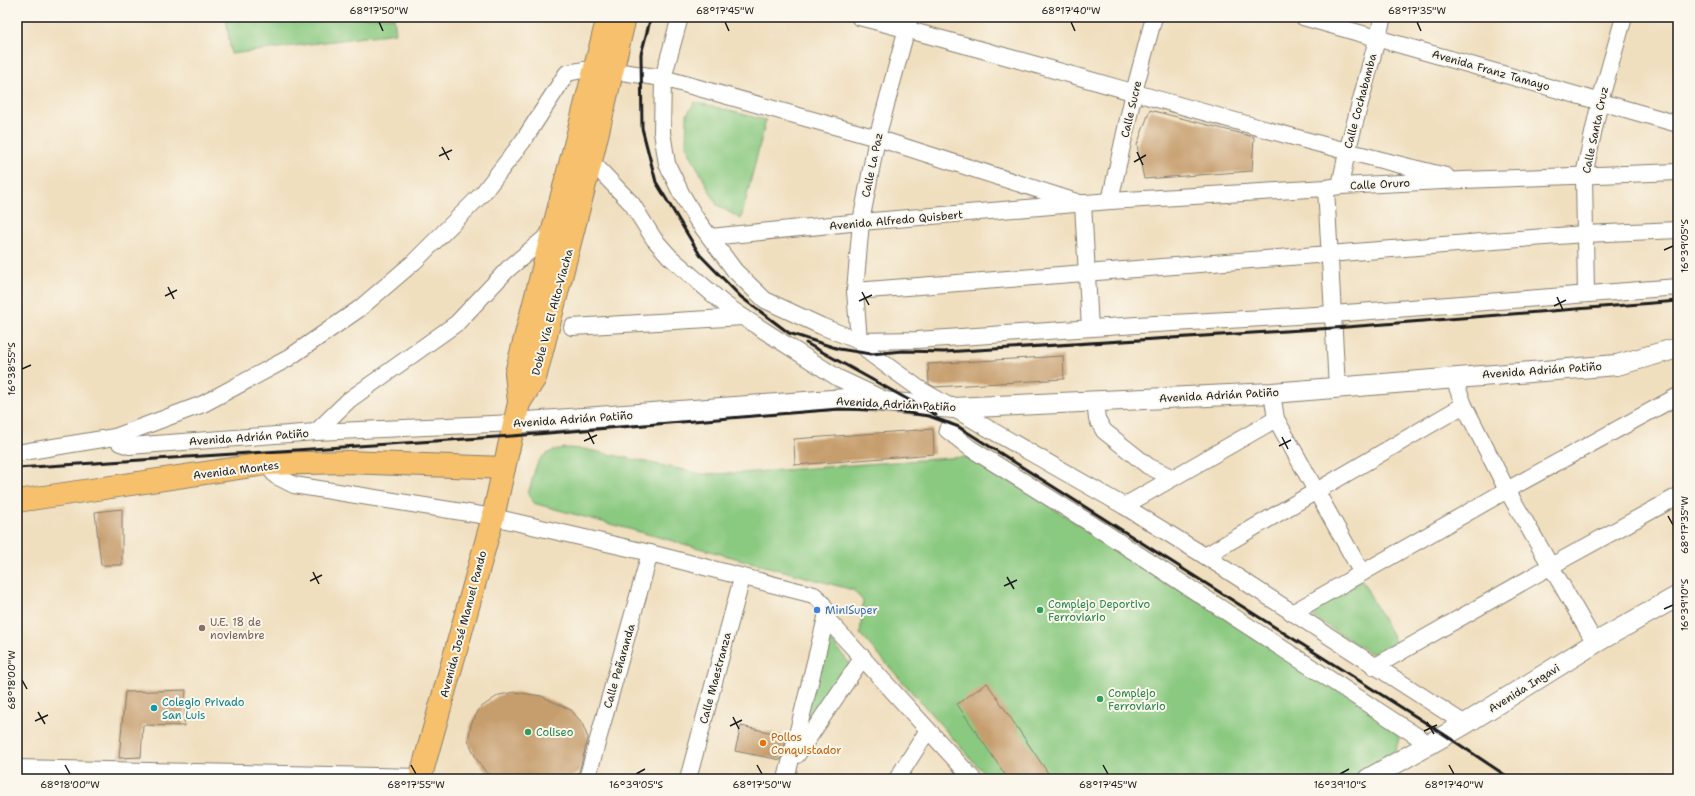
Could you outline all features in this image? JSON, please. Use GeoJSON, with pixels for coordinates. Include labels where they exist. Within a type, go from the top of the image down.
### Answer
{"type":"FeatureCollection","features":[{"type":"Feature","properties":{"kind":"main road","name":"Doble Vía El Alto-Viacha"},"geometry":{"type":"LineString","coordinates":[[517,413],[535,378],[591,160],[603,70],[608,17]]}},
{"type":"Feature","properties":{"kind":"main road","name":"Doble Vía El Alto-Viacha"},"geometry":{"type":"LineString","coordinates":[[517,413],[516,373],[551,233],[603,70],[625,17]]}},
{"type":"Feature","properties":{"kind":"main road","name":"Avenida José Manuel Pando"},"geometry":{"type":"LineString","coordinates":[[424,778],[493,517],[517,413]]}},
{"type":"Feature","properties":{"kind":"main road","name":"Avenida Montes"},"geometry":{"type":"LineString","coordinates":[[17,501],[266,464],[347,462],[504,468]]}},
{"type":"Feature","properties":{"kind":"street"},"geometry":{"type":"LineString","coordinates":[[680,17],[663,78],[662,132],[667,164],[681,193],[710,237],[735,271],[765,300],[821,326],[859,341],[917,340],[1333,314],[1678,287]]}},
{"type":"Feature","properties":{"kind":"street"},"geometry":{"type":"LineString","coordinates":[[859,17],[908,23],[1134,92],[1347,152],[1463,180]]}},
{"type":"Feature","properties":{"kind":"street","name":"Calle Sucre"},"geometry":{"type":"LineString","coordinates":[[1110,201],[1134,92],[1154,17]]}},
{"type":"Feature","properties":{"kind":"street","name":"Avenida Franz Tamayo"},"geometry":{"type":"LineString","coordinates":[[1303,17],[1678,124]]}},
{"type":"Feature","properties":{"kind":"street","name":"Calle Cochabamba"},"geometry":{"type":"LineString","coordinates":[[1337,388],[1330,254],[1333,187],[1347,152],[1383,17]]}},
{"type":"Feature","properties":{"kind":"street","name":"Calle Santa Cruz"},"geometry":{"type":"LineString","coordinates":[[1586,294],[1584,175],[1600,101],[1624,17]]}},
{"type":"Feature","properties":{"kind":"street","name":"Calle La Paz"},"geometry":{"type":"LineString","coordinates":[[859,341],[855,291],[861,222],[877,138],[908,23]]}},
{"type":"Feature","properties":{"kind":"street"},"geometry":{"type":"LineString","coordinates":[[17,453],[115,437],[203,404],[287,360],[359,309],[414,262],[483,193],[523,141],[567,73],[603,70],[663,78],[877,138],[1083,204],[1090,328]]}},
{"type":"Feature","properties":{"kind":"street"},"geometry":{"type":"LineString","coordinates":[[591,160],[632,204],[654,240],[723,303],[838,378],[890,403]]}},
{"type":"Feature","properties":{"kind":"street","name":"Calle Oruro"},"geometry":{"type":"LineString","coordinates":[[1083,204],[1110,201],[1463,180],[1678,172]]}},
{"type":"Feature","properties":{"kind":"street","name":"Avenida Alfredo Quisbert"},"geometry":{"type":"LineString","coordinates":[[710,237],[861,222],[1083,204]]}},
{"type":"Feature","properties":{"kind":"street"},"geometry":{"type":"LineString","coordinates":[[855,291],[1584,234],[1678,230]]}},
{"type":"Feature","properties":{"kind":"street"},"geometry":{"type":"LineString","coordinates":[[316,432],[349,400],[457,323],[508,269],[551,233]]}},
{"type":"Feature","properties":{"kind":"street"},"geometry":{"type":"LineString","coordinates":[[572,327],[743,317]]}},
{"type":"Feature","properties":{"kind":"street"},"geometry":{"type":"LineString","coordinates":[[859,341],[871,354],[921,390],[1124,506],[1465,724]]}},
{"type":"Feature","properties":{"kind":"street","name":"Avenida Adrián Patiño"},"geometry":{"type":"LineString","coordinates":[[115,437],[120,443],[129,446],[316,432],[517,413],[846,399],[953,408],[1272,393],[1453,377],[1617,365],[1678,348]]}},
{"type":"Feature","properties":{"kind":"street"},"geometry":{"type":"LineString","coordinates":[[1453,377],[1464,405],[1507,490],[1595,643]]}},
{"type":"Feature","properties":{"kind":"street"},"geometry":{"type":"LineString","coordinates":[[1272,393],[1276,419],[1362,573]]}},
{"type":"Feature","properties":{"kind":"street"},"geometry":{"type":"LineString","coordinates":[[1292,613],[1507,490],[1678,396]]}},
{"type":"Feature","properties":{"kind":"street"},"geometry":{"type":"LineString","coordinates":[[1095,401],[1097,419],[1104,431],[1148,466],[1173,478]]}},
{"type":"Feature","properties":{"kind":"street"},"geometry":{"type":"LineString","coordinates":[[1204,556],[1464,405]]}},
{"type":"Feature","properties":{"kind":"street"},"geometry":{"type":"LineString","coordinates":[[1124,506],[1276,419]]}},
{"type":"Feature","properties":{"kind":"street"},"geometry":{"type":"LineString","coordinates":[[947,430],[970,448],[1090,523],[1429,744]]}},
{"type":"Feature","properties":{"kind":"street"},"geometry":{"type":"LineString","coordinates":[[266,464],[276,476],[294,485],[493,517],[650,553],[742,578],[814,595],[822,601],[826,610],[826,618],[788,772]]}},
{"type":"Feature","properties":{"kind":"street"},"geometry":{"type":"LineString","coordinates":[[1374,667],[1551,566],[1678,496]]}},
{"type":"Feature","properties":{"kind":"street","name":"Calle Peñaranda"},"geometry":{"type":"LineString","coordinates":[[587,779],[650,553]]}},
{"type":"Feature","properties":{"kind":"street","name":"Calle Maestranza"},"geometry":{"type":"LineString","coordinates":[[688,779],[742,578]]}},
{"type":"Feature","properties":{"kind":"street","name":"Avenida Ingavi"},"geometry":{"type":"LineString","coordinates":[[1368,779],[1465,724],[1595,643],[1678,596]]}},
{"type":"Feature","properties":{"kind":"street"},"geometry":{"type":"LineString","coordinates":[[826,618],[973,779]]}},
{"type":"Feature","properties":{"kind":"street"},"geometry":{"type":"LineString","coordinates":[[788,772],[863,657]]}},
{"type":"Feature","properties":{"kind":"street"},"geometry":{"type":"LineString","coordinates":[[897,779],[928,730]]}},
{"type":"Feature","properties":{"kind":"street"},"geometry":{"type":"LineString","coordinates":[[18,769],[424,778]]}},
{"type":"Feature","properties":{"kind":"green space"},"geometry":{"type":"Polygon","coordinates":[[[226,17],[394,17],[396,33],[231,54],[226,17]]]}},
{"type":"Feature","properties":{"kind":"green space"},"geometry":{"type":"Polygon","coordinates":[[[695,102],[766,120],[741,219],[717,205],[686,146],[687,114],[695,102]]]}},
{"type":"Feature","properties":{"kind":"green space","name":"Complejo Deportivo Ferroviario"},"geometry":{"type":"Polygon","coordinates":[[[564,448],[584,449],[703,474],[741,473],[963,457],[976,460],[1391,720],[1399,738],[1395,754],[1389,760],[1355,779],[989,779],[860,634],[863,601],[853,590],[533,503],[528,494],[538,463],[541,458],[547,454],[564,448]]]}},
{"type":"Feature","properties":{"kind":"green space"},"geometry":{"type":"Polygon","coordinates":[[[1362,580],[1396,643],[1372,654],[1307,613],[1362,580]]]}},
{"type":"Feature","properties":{"kind":"green space"},"geometry":{"type":"Polygon","coordinates":[[[826,635],[852,666],[800,745],[826,635]]]}},
{"type":"Feature","properties":{"kind":"building"},"geometry":{"type":"Polygon","coordinates":[[[1150,110],[1254,137],[1252,171],[1144,179],[1137,145],[1150,110]]]}},
{"type":"Feature","properties":{"kind":"building"},"geometry":{"type":"Polygon","coordinates":[[[1063,356],[1064,379],[935,387],[929,384],[928,364],[1063,356]]]}},
{"type":"Feature","properties":{"kind":"building"},"geometry":{"type":"Polygon","coordinates":[[[933,429],[934,454],[795,465],[794,439],[933,429]]]}},
{"type":"Feature","properties":{"kind":"building"},"geometry":{"type":"Polygon","coordinates":[[[122,509],[122,565],[101,565],[95,512],[122,509]]]}},
{"type":"Feature","properties":{"kind":"building"},"geometry":{"type":"Polygon","coordinates":[[[987,683],[1052,779],[1008,779],[957,704],[987,683]]]}},
{"type":"Feature","properties":{"kind":"building","name":"Colegio Privado San Luis"},"geometry":{"type":"Polygon","coordinates":[[[186,690],[184,726],[143,725],[141,757],[119,758],[125,692],[186,690]]]}},
{"type":"Feature","properties":{"kind":"building","name":"Coliseo"},"geometry":{"type":"Polygon","coordinates":[[[515,692],[541,696],[571,710],[582,723],[588,738],[579,772],[570,779],[497,779],[485,771],[476,758],[468,740],[471,724],[480,708],[499,695],[515,692]]]}},
{"type":"Feature","properties":{"kind":"building","name":"Pollos Conquistador"},"geometry":{"type":"Polygon","coordinates":[[[741,726],[787,736],[781,760],[735,751],[741,726]]]}},
{"type":"Feature","properties":{"kind":"railway"},"geometry":{"type":"LineString","coordinates":[[651,17],[641,54],[642,128],[656,182],[700,255],[741,297],[789,333],[839,349],[871,354],[903,351],[944,352],[1334,328],[1678,301]]}},
{"type":"Feature","properties":{"kind":"railway"},"geometry":{"type":"LineString","coordinates":[[806,343],[936,415]]}},
{"type":"Feature","properties":{"kind":"railway"},"geometry":{"type":"LineString","coordinates":[[17,468],[512,436],[839,409],[887,410],[929,416],[959,427],[1445,735],[1511,779]]}},
{"type":"Feature","properties":{"kind":"place","name":"MiniSuper"},"geometry":{"type":"Point","coordinates":[817,610]}},
{"type":"Feature","properties":{"kind":"place","name":"Complejo Deportivo Ferroviario"},"geometry":{"type":"Point","coordinates":[1040,610]}},
{"type":"Feature","properties":{"kind":"place","name":"U.E. 18 de noviembre"},"geometry":{"type":"Point","coordinates":[202,628]}},
{"type":"Feature","properties":{"kind":"place","name":"Complejo Ferroviario"},"geometry":{"type":"Point","coordinates":[1100,699]}},
{"type":"Feature","properties":{"kind":"place","name":"Colegio Privado San Luis"},"geometry":{"type":"Point","coordinates":[154,708]}},
{"type":"Feature","properties":{"kind":"place","name":"Coliseo"},"geometry":{"type":"Point","coordinates":[528,732]}},
{"type":"Feature","properties":{"kind":"place","name":"Pollos Conquistador"},"geometry":{"type":"Point","coordinates":[763,743]}}]}
